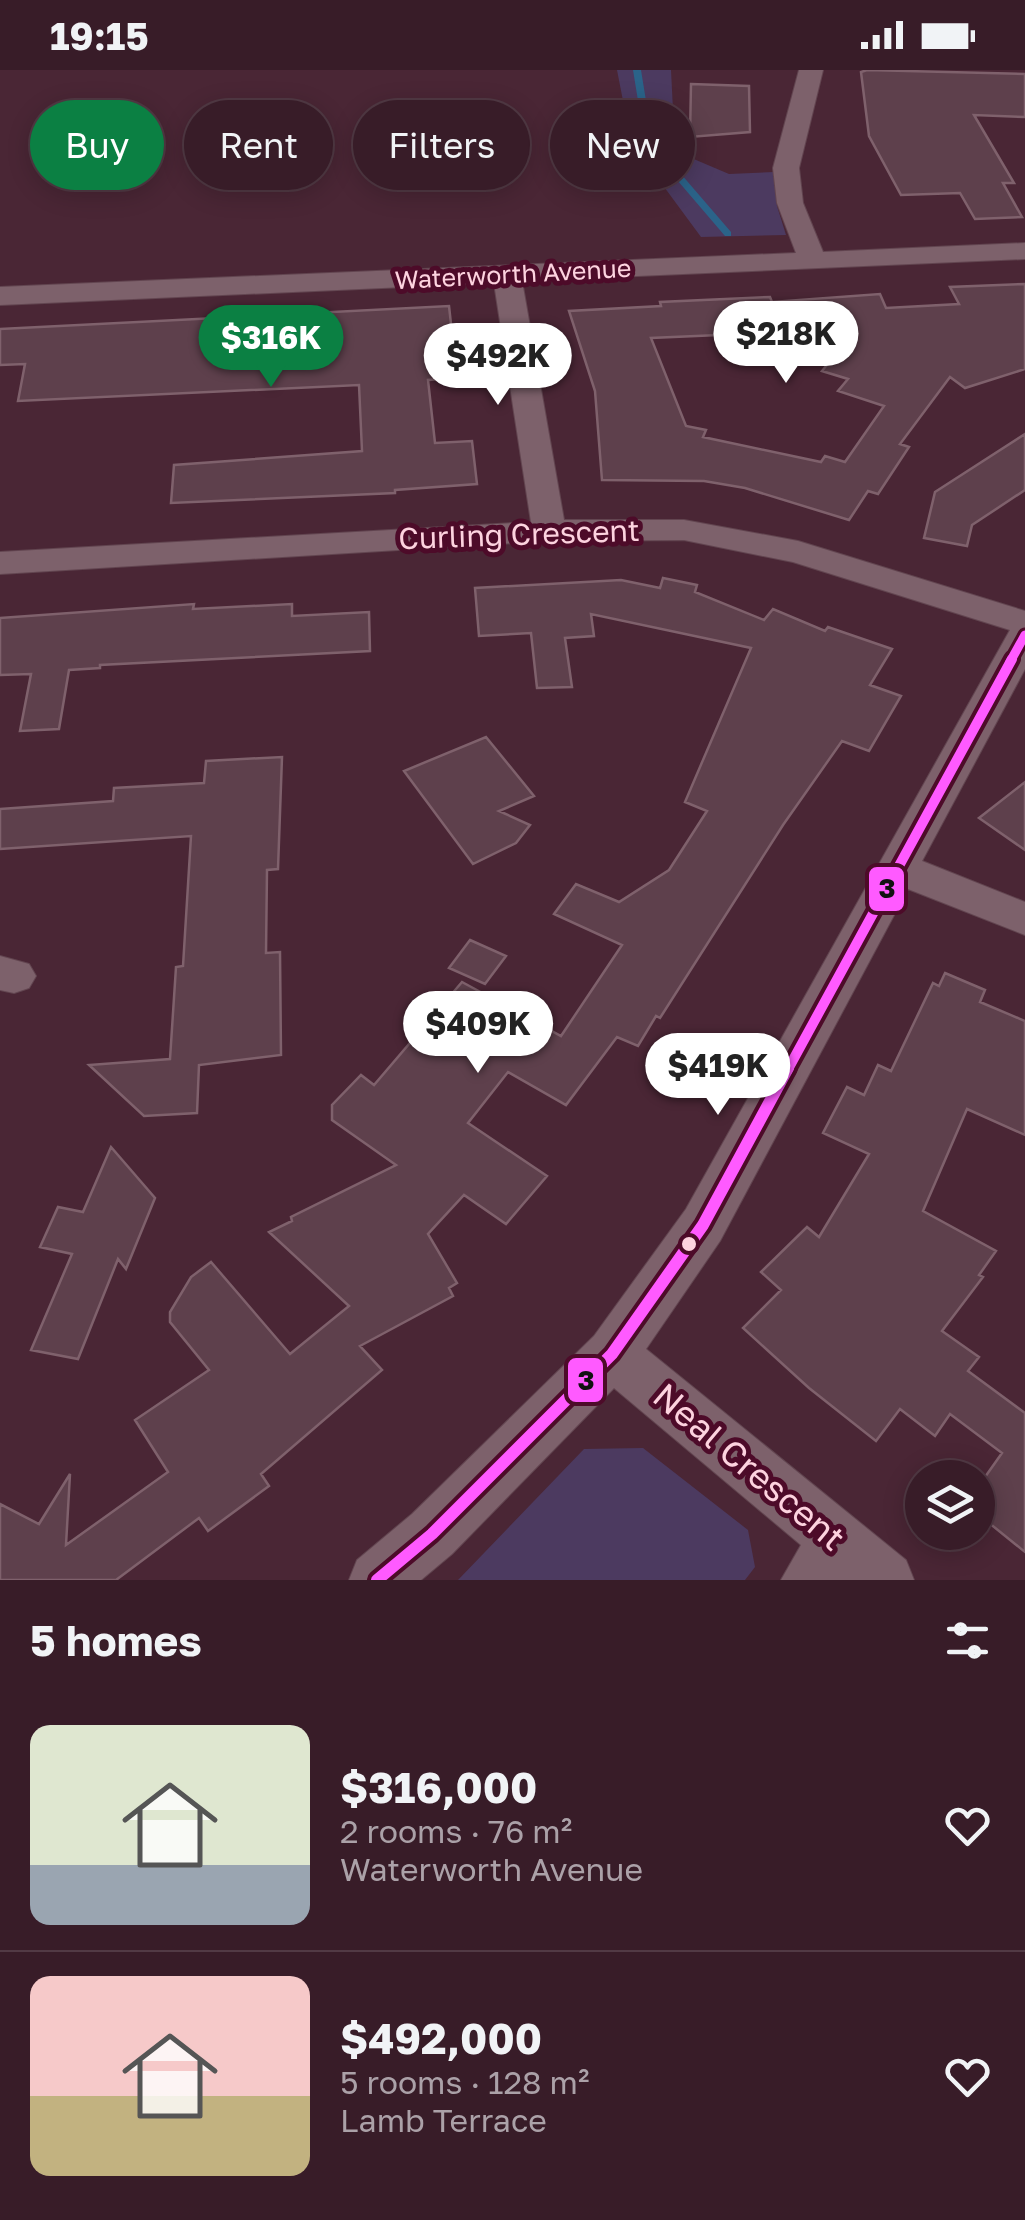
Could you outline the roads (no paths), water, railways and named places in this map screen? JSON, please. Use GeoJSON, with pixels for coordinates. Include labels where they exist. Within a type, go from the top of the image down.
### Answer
{"type":"FeatureCollection","features":[{"type":"Feature","properties":{"kind":"street"},"geometry":{"type":"LineString","coordinates":[[811,70],[786,168],[790,203],[813,260]]}},
{"type":"Feature","properties":{"kind":"street","name":"Waterworth Avenue"},"geometry":{"type":"LineString","coordinates":[[0,296],[1025,250]]}},
{"type":"Feature","properties":{"kind":"street"},"geometry":{"type":"LineString","coordinates":[[507,275],[549,531]]}},
{"type":"Feature","properties":{"kind":"street","name":"Curling Crescent"},"geometry":{"type":"LineString","coordinates":[[0,563],[549,531],[684,530],[744,539],[1025,624]]}},
{"type":"Feature","properties":{"kind":"street"},"geometry":{"type":"LineString","coordinates":[[377,1580],[432,1534],[612,1354],[703,1225],[1025,635]]}},
{"type":"Feature","properties":{"kind":"street"},"geometry":{"type":"LineString","coordinates":[[900,869],[1025,918]]}},
{"type":"Feature","properties":{"kind":"street","name":"Neal Crescent"},"geometry":{"type":"LineString","coordinates":[[612,1354],[824,1561],[886,1580]]}},
{"type":"Feature","properties":{"kind":"waterway"},"geometry":{"type":"LineString","coordinates":[[637,70],[644,113],[658,153],[728,234]]}}]}
